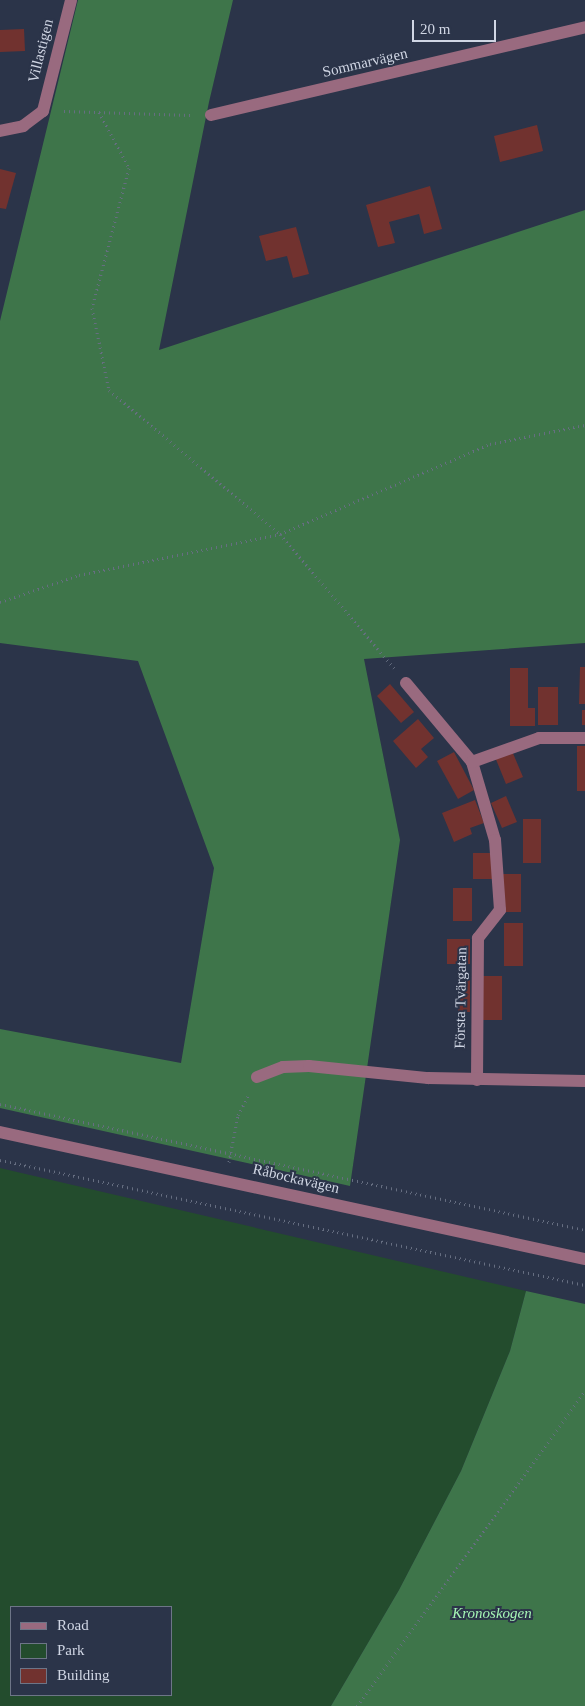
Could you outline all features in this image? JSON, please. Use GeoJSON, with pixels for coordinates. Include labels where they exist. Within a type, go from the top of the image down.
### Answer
{"type":"FeatureCollection","features":[{"type":"Feature","properties":{"kind":"street","name":"Villastigen"},"geometry":{"type":"LineString","coordinates":[[43,111],[71,0]]}},
{"type":"Feature","properties":{"kind":"street","name":"Sommarvägen"},"geometry":{"type":"LineString","coordinates":[[211,115],[585,27]]}},
{"type":"Feature","properties":{"kind":"street"},"geometry":{"type":"LineString","coordinates":[[0,131],[23,126],[43,111]]}},
{"type":"Feature","properties":{"kind":"street","name":"Första Tvärgatan"},"geometry":{"type":"LineString","coordinates":[[406,682],[472,762],[495,840],[500,910],[478,938],[476,1080]]}},
{"type":"Feature","properties":{"kind":"street"},"geometry":{"type":"LineString","coordinates":[[472,762],[539,738],[585,738]]}},
{"type":"Feature","properties":{"kind":"street"},"geometry":{"type":"LineString","coordinates":[[257,1077],[283,1067],[309,1066],[476,1080],[585,1081]]}},
{"type":"Feature","properties":{"kind":"street","name":"Råbockavägen"},"geometry":{"type":"LineString","coordinates":[[0,1132],[585,1259]]}},
{"type":"Feature","properties":{"kind":"path"},"geometry":{"type":"LineString","coordinates":[[43,111],[211,115]]}},
{"type":"Feature","properties":{"kind":"path"},"geometry":{"type":"LineString","coordinates":[[99,112],[129,168],[92,308],[108,390],[280,534],[406,682]]}},
{"type":"Feature","properties":{"kind":"path"},"geometry":{"type":"LineString","coordinates":[[0,602],[79,575],[280,534],[490,444],[585,425]]}},
{"type":"Feature","properties":{"kind":"path"},"geometry":{"type":"LineString","coordinates":[[226,1180],[238,1115],[257,1077]]}},
{"type":"Feature","properties":{"kind":"path"},"geometry":{"type":"LineString","coordinates":[[0,1104],[230,1152],[585,1230]]}},
{"type":"Feature","properties":{"kind":"path"},"geometry":{"type":"LineString","coordinates":[[0,1160],[585,1285]]}},
{"type":"Feature","properties":{"kind":"path"},"geometry":{"type":"LineString","coordinates":[[357,1706],[585,1391]]}},
{"type":"Feature","properties":{"kind":"green space"},"geometry":{"type":"Polygon","coordinates":[[[78,0],[233,0],[209,102],[159,350],[585,210],[585,643],[364,659],[400,840],[350,1186],[0,1108],[0,1029],[181,1063],[214,868],[138,661],[0,643],[0,321],[78,0]]]}},
{"type":"Feature","properties":{"kind":"green space"},"geometry":{"type":"Polygon","coordinates":[[[0,1168],[526,1291],[510,1351],[461,1471],[399,1590],[331,1706],[0,1706],[0,1168]]]}},
{"type":"Feature","properties":{"kind":"green space","name":"Kronoskogen"},"geometry":{"type":"Polygon","coordinates":[[[526,1291],[585,1304],[585,1706],[331,1706],[399,1590],[461,1471],[510,1351],[526,1291]]]}},
{"type":"Feature","properties":{"kind":"building"},"geometry":{"type":"Polygon","coordinates":[[[24,29],[25,51],[0,52],[0,30],[24,29]]]}},
{"type":"Feature","properties":{"kind":"building"},"geometry":{"type":"Polygon","coordinates":[[[537,125],[543,151],[500,162],[494,136],[537,125]]]}},
{"type":"Feature","properties":{"kind":"building"},"geometry":{"type":"Polygon","coordinates":[[[0,169],[16,173],[6,209],[0,208],[0,169]]]}},
{"type":"Feature","properties":{"kind":"building"},"geometry":{"type":"Polygon","coordinates":[[[430,186],[442,229],[424,234],[419,214],[389,222],[395,243],[378,247],[366,205],[430,186]]]}},
{"type":"Feature","properties":{"kind":"building"},"geometry":{"type":"Polygon","coordinates":[[[296,227],[309,274],[293,278],[287,256],[266,261],[259,236],[296,227]]]}},
{"type":"Feature","properties":{"kind":"building"},"geometry":{"type":"Polygon","coordinates":[[[580,667],[585,667],[585,704],[579,704],[580,667]]]}},
{"type":"Feature","properties":{"kind":"building"},"geometry":{"type":"Polygon","coordinates":[[[510,668],[528,668],[528,708],[535,708],[535,726],[510,726],[510,668]]]}},
{"type":"Feature","properties":{"kind":"building"},"geometry":{"type":"Polygon","coordinates":[[[390,684],[414,712],[401,723],[377,696],[390,684]]]}},
{"type":"Feature","properties":{"kind":"building"},"geometry":{"type":"Polygon","coordinates":[[[538,687],[558,687],[558,725],[538,725],[538,687]]]}},
{"type":"Feature","properties":{"kind":"building"},"geometry":{"type":"Polygon","coordinates":[[[582,710],[585,710],[585,725],[582,725],[582,710]]]}},
{"type":"Feature","properties":{"kind":"building"},"geometry":{"type":"Polygon","coordinates":[[[418,719],[434,738],[421,749],[428,757],[416,768],[393,741],[418,719]]]}},
{"type":"Feature","properties":{"kind":"building"},"geometry":{"type":"Polygon","coordinates":[[[577,746],[585,746],[585,791],[577,791],[577,746]]]}},
{"type":"Feature","properties":{"kind":"building"},"geometry":{"type":"Polygon","coordinates":[[[512,751],[523,777],[506,784],[495,757],[512,751]]]}},
{"type":"Feature","properties":{"kind":"building"},"geometry":{"type":"Polygon","coordinates":[[[454,752],[474,790],[458,799],[437,761],[454,752]]]}},
{"type":"Feature","properties":{"kind":"building"},"geometry":{"type":"Polygon","coordinates":[[[506,796],[517,822],[502,828],[491,803],[506,796]]]}},
{"type":"Feature","properties":{"kind":"building"},"geometry":{"type":"Polygon","coordinates":[[[475,800],[484,823],[470,828],[472,834],[454,842],[442,813],[475,800]]]}},
{"type":"Feature","properties":{"kind":"building"},"geometry":{"type":"Polygon","coordinates":[[[523,819],[541,819],[541,863],[523,863],[523,819]]]}},
{"type":"Feature","properties":{"kind":"building"},"geometry":{"type":"Polygon","coordinates":[[[473,853],[492,853],[492,879],[473,879],[473,853]]]}},
{"type":"Feature","properties":{"kind":"building"},"geometry":{"type":"Polygon","coordinates":[[[503,874],[521,874],[521,912],[503,912],[503,874]]]}},
{"type":"Feature","properties":{"kind":"building"},"geometry":{"type":"Polygon","coordinates":[[[453,888],[472,888],[472,921],[453,921],[453,888]]]}},
{"type":"Feature","properties":{"kind":"building"},"geometry":{"type":"Polygon","coordinates":[[[504,923],[523,923],[523,966],[504,966],[504,923]]]}},
{"type":"Feature","properties":{"kind":"building"},"geometry":{"type":"Polygon","coordinates":[[[447,939],[470,939],[470,964],[447,964],[447,939]]]}},
{"type":"Feature","properties":{"kind":"building"},"geometry":{"type":"Polygon","coordinates":[[[483,976],[502,976],[502,1020],[483,1020],[483,976]]]}},
{"type":"Feature","properties":{"kind":"building"},"geometry":{"type":"Polygon","coordinates":[[[458,980],[470,980],[470,1012],[458,1012],[458,980]]]}}]}
